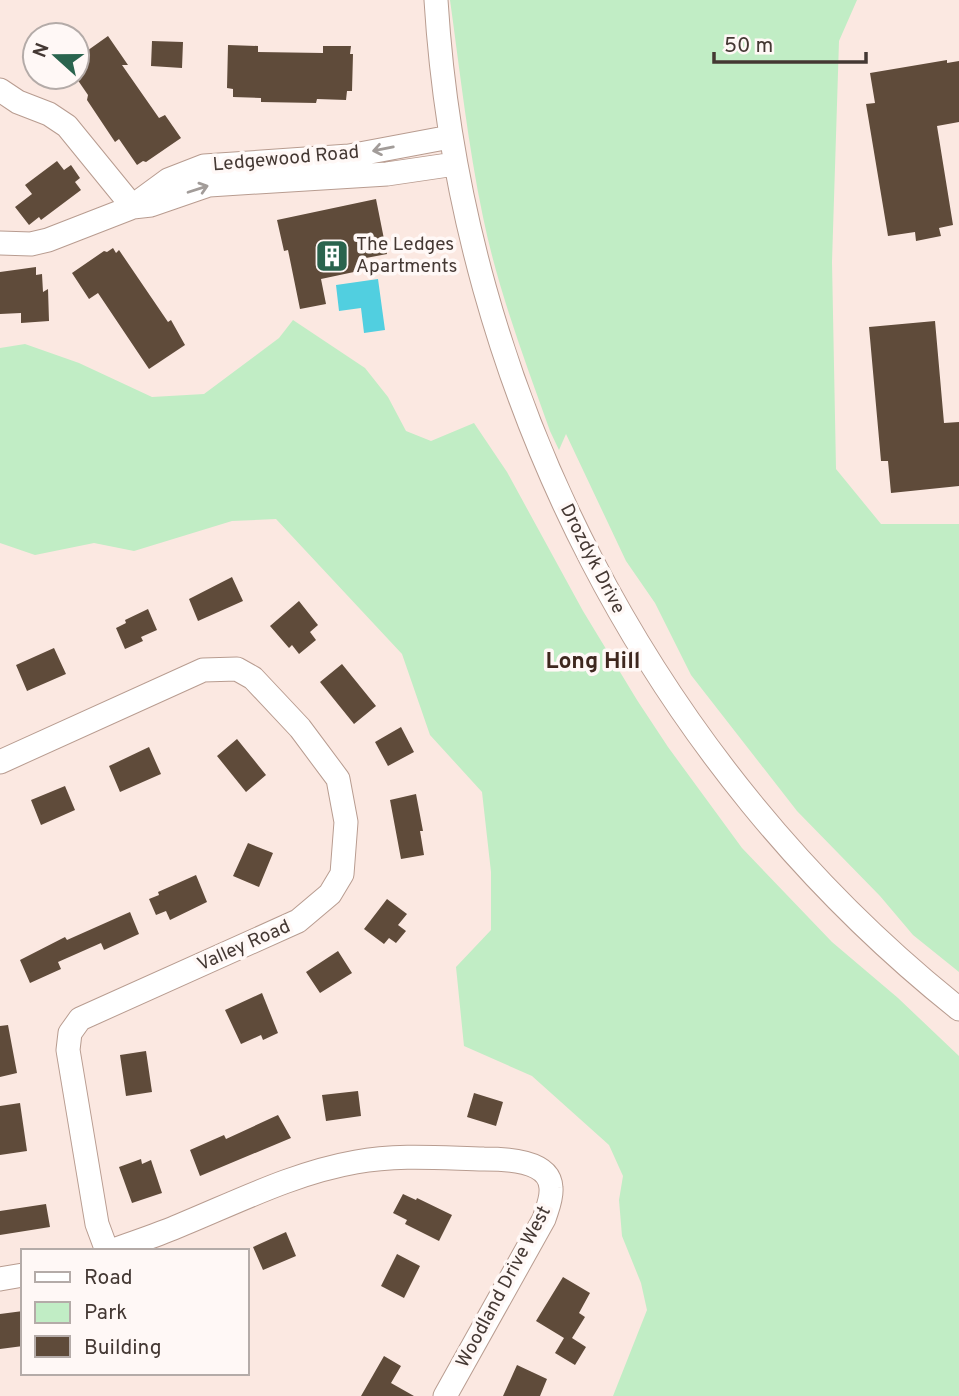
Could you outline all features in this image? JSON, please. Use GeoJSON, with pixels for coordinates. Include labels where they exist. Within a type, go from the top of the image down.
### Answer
{"type":"FeatureCollection","features":[{"type":"Feature","properties":{"kind":"street","name":"Drozdyk Drive"},"geometry":{"type":"LineString","coordinates":[[436,0],[442,82],[450,136],[484,286],[519,399],[573,524],[629,632],[699,737],[771,830],[851,915],[959,1009]]}},
{"type":"Feature","properties":{"kind":"street"},"geometry":{"type":"LineString","coordinates":[[0,90],[8,97],[49,114],[66,126],[132,207]]}},
{"type":"Feature","properties":{"kind":"street","name":"Ledgewood Road"},"geometry":{"type":"LineString","coordinates":[[0,243],[31,244],[48,240],[132,207],[168,180],[204,166],[349,156],[450,136]]}},
{"type":"Feature","properties":{"kind":"street","name":"Ledgewood Road"},"geometry":{"type":"LineString","coordinates":[[132,207],[151,205],[194,190],[225,183],[387,174],[455,164]]}},
{"type":"Feature","properties":{"kind":"street","name":"Valley Road"},"geometry":{"type":"LineString","coordinates":[[0,762],[203,670],[237,669],[253,678],[272,698],[300,729],[338,779],[346,822],[345,854],[342,874],[330,894],[298,921],[80,1019],[70,1033],[68,1050],[95,1210],[108,1249]]}},
{"type":"Feature","properties":{"kind":"street","name":"Woodland Drive West"},"geometry":{"type":"LineString","coordinates":[[115,1249],[173,1228],[250,1195],[357,1161],[397,1158],[497,1159],[538,1168],[548,1176],[551,1186],[544,1219],[445,1396]]}},
{"type":"Feature","properties":{"kind":"street"},"geometry":{"type":"LineString","coordinates":[[0,1279],[21,1275]]}},
{"type":"Feature","properties":{"kind":"green space"},"geometry":{"type":"Polygon","coordinates":[[[450,0],[857,0],[839,41],[832,262],[836,469],[881,524],[959,524],[959,972],[913,935],[880,896],[797,811],[691,675],[655,603],[626,561],[566,434],[559,450],[522,352],[489,244],[473,163],[450,0]]]}},
{"type":"Feature","properties":{"kind":"green space"},"geometry":{"type":"Polygon","coordinates":[[[293,320],[365,368],[388,397],[406,431],[431,441],[474,423],[507,472],[583,611],[637,700],[742,848],[832,942],[898,998],[959,1056],[959,1396],[613,1396],[647,1310],[641,1283],[622,1236],[619,1200],[623,1176],[609,1145],[532,1076],[464,1046],[456,967],[491,930],[491,872],[482,792],[430,735],[402,654],[276,519],[232,521],[134,551],[94,543],[35,555],[0,543],[0,348],[25,344],[79,363],[152,397],[204,394],[279,338],[293,320]]]}},
{"type":"Feature","properties":{"kind":"water"},"geometry":{"type":"Polygon","coordinates":[[[378,279],[385,330],[364,333],[361,308],[339,311],[336,285],[378,279]]]}},
{"type":"Feature","properties":{"kind":"building"},"geometry":{"type":"Polygon","coordinates":[[[108,36],[128,65],[122,65],[159,118],[165,115],[181,138],[146,162],[137,165],[119,139],[115,142],[87,100],[85,91],[91,91],[91,48],[108,36]]]}},
{"type":"Feature","properties":{"kind":"building"},"geometry":{"type":"Polygon","coordinates":[[[152,41],[183,42],[182,68],[151,66],[152,41]]]}},
{"type":"Feature","properties":{"kind":"building"},"geometry":{"type":"Polygon","coordinates":[[[228,45],[258,46],[258,52],[323,53],[323,46],[351,46],[352,91],[347,91],[346,100],[317,99],[316,103],[261,102],[261,98],[233,97],[233,89],[227,88],[228,45]]]}},
{"type":"Feature","properties":{"kind":"building"},"geometry":{"type":"Polygon","coordinates":[[[947,60],[947,63],[959,61],[959,122],[937,126],[953,225],[939,228],[941,236],[916,241],[915,232],[888,236],[866,104],[875,103],[870,73],[947,60]]]}},
{"type":"Feature","properties":{"kind":"building"},"geometry":{"type":"Polygon","coordinates":[[[57,161],[64,170],[71,165],[80,178],[75,182],[81,190],[41,220],[39,217],[29,225],[15,207],[32,194],[25,185],[57,161]]]}},
{"type":"Feature","properties":{"kind":"building","name":"The Ledges Apartments"},"geometry":{"type":"Polygon","coordinates":[[[376,199],[387,254],[366,258],[368,269],[321,279],[326,304],[300,309],[288,250],[284,251],[277,220],[376,199]]]}},
{"type":"Feature","properties":{"kind":"building"},"geometry":{"type":"Polygon","coordinates":[[[113,248],[116,253],[119,250],[168,322],[171,320],[185,345],[149,369],[98,293],[89,299],[72,273],[104,251],[113,248]]]}},
{"type":"Feature","properties":{"kind":"building"},"geometry":{"type":"Polygon","coordinates":[[[36,267],[36,275],[42,274],[43,292],[48,289],[49,321],[21,323],[21,313],[0,314],[0,272],[36,267]]]}},
{"type":"Feature","properties":{"kind":"building"},"geometry":{"type":"Polygon","coordinates":[[[935,321],[944,423],[959,422],[959,486],[891,493],[888,461],[881,461],[869,327],[935,321]]]}},
{"type":"Feature","properties":{"kind":"building"},"geometry":{"type":"Polygon","coordinates":[[[232,577],[243,601],[198,621],[189,599],[232,577]]]}},
{"type":"Feature","properties":{"kind":"building"},"geometry":{"type":"Polygon","coordinates":[[[299,601],[318,625],[310,632],[316,640],[299,654],[292,645],[289,648],[270,626],[299,601]]]}},
{"type":"Feature","properties":{"kind":"building"},"geometry":{"type":"Polygon","coordinates":[[[148,609],[157,630],[141,637],[143,641],[125,649],[116,628],[126,623],[125,620],[148,609]]]}},
{"type":"Feature","properties":{"kind":"building"},"geometry":{"type":"Polygon","coordinates":[[[54,648],[66,674],[27,691],[16,665],[54,648]]]}},
{"type":"Feature","properties":{"kind":"building"},"geometry":{"type":"Polygon","coordinates":[[[342,664],[376,706],[354,724],[320,682],[342,664]]]}},
{"type":"Feature","properties":{"kind":"building"},"geometry":{"type":"Polygon","coordinates":[[[401,727],[414,752],[388,766],[375,742],[401,727]]]}},
{"type":"Feature","properties":{"kind":"building"},"geometry":{"type":"Polygon","coordinates":[[[237,739],[266,775],[246,792],[217,756],[237,739]]]}},
{"type":"Feature","properties":{"kind":"building"},"geometry":{"type":"Polygon","coordinates":[[[149,747],[161,774],[120,792],[109,766],[149,747]]]}},
{"type":"Feature","properties":{"kind":"building"},"geometry":{"type":"Polygon","coordinates":[[[65,786],[75,810],[41,825],[31,800],[65,786]]]}},
{"type":"Feature","properties":{"kind":"building"},"geometry":{"type":"Polygon","coordinates":[[[416,794],[423,831],[420,831],[424,855],[401,859],[390,800],[416,794]]]}},
{"type":"Feature","properties":{"kind":"building"},"geometry":{"type":"Polygon","coordinates":[[[248,843],[273,853],[259,887],[233,876],[248,843]]]}},
{"type":"Feature","properties":{"kind":"building"},"geometry":{"type":"Polygon","coordinates":[[[196,875],[207,902],[170,920],[166,911],[156,915],[149,899],[159,895],[158,892],[196,875]]]}},
{"type":"Feature","properties":{"kind":"building"},"geometry":{"type":"Polygon","coordinates":[[[387,899],[407,914],[398,925],[406,931],[396,943],[389,938],[384,944],[364,929],[387,899]]]}},
{"type":"Feature","properties":{"kind":"building"},"geometry":{"type":"Polygon","coordinates":[[[130,912],[139,934],[104,950],[101,943],[58,962],[61,969],[30,983],[20,960],[65,937],[67,940],[130,912]]]}},
{"type":"Feature","properties":{"kind":"building"},"geometry":{"type":"Polygon","coordinates":[[[338,951],[352,973],[320,993],[306,972],[338,951]]]}},
{"type":"Feature","properties":{"kind":"building"},"geometry":{"type":"Polygon","coordinates":[[[262,993],[278,1033],[263,1040],[261,1035],[241,1044],[225,1010],[262,993]]]}},
{"type":"Feature","properties":{"kind":"building"},"geometry":{"type":"Polygon","coordinates":[[[8,1025],[17,1073],[0,1077],[0,1026],[8,1025]]]}},
{"type":"Feature","properties":{"kind":"building"},"geometry":{"type":"Polygon","coordinates":[[[146,1051],[152,1092],[126,1096],[120,1055],[146,1051]]]}},
{"type":"Feature","properties":{"kind":"building"},"geometry":{"type":"Polygon","coordinates":[[[358,1091],[361,1116],[326,1121],[322,1095],[358,1091]]]}},
{"type":"Feature","properties":{"kind":"building"},"geometry":{"type":"Polygon","coordinates":[[[474,1093],[503,1102],[496,1126],[467,1117],[474,1093]]]}},
{"type":"Feature","properties":{"kind":"building"},"geometry":{"type":"Polygon","coordinates":[[[20,1103],[27,1151],[0,1155],[0,1106],[20,1103]]]}},
{"type":"Feature","properties":{"kind":"building"},"geometry":{"type":"Polygon","coordinates":[[[278,1115],[291,1138],[200,1176],[190,1150],[224,1135],[226,1139],[278,1115]]]}},
{"type":"Feature","properties":{"kind":"building"},"geometry":{"type":"Polygon","coordinates":[[[141,1159],[142,1164],[151,1160],[162,1193],[132,1203],[119,1167],[141,1159]]]}},
{"type":"Feature","properties":{"kind":"building"},"geometry":{"type":"Polygon","coordinates":[[[403,1194],[452,1215],[439,1241],[405,1224],[407,1220],[393,1213],[403,1194]]]}},
{"type":"Feature","properties":{"kind":"building"},"geometry":{"type":"Polygon","coordinates":[[[46,1204],[50,1227],[0,1235],[0,1211],[46,1204]]]}},
{"type":"Feature","properties":{"kind":"building"},"geometry":{"type":"Polygon","coordinates":[[[286,1232],[296,1256],[263,1270],[253,1247],[286,1232]]]}},
{"type":"Feature","properties":{"kind":"building"},"geometry":{"type":"Polygon","coordinates":[[[397,1254],[420,1266],[404,1298],[381,1286],[397,1254]]]}},
{"type":"Feature","properties":{"kind":"building"},"geometry":{"type":"Polygon","coordinates":[[[563,1277],[590,1293],[579,1313],[585,1317],[572,1338],[586,1347],[575,1365],[555,1353],[564,1338],[536,1321],[563,1277]]]}},
{"type":"Feature","properties":{"kind":"building"},"geometry":{"type":"Polygon","coordinates":[[[21,1311],[21,1346],[0,1349],[0,1314],[21,1311]]]}},
{"type":"Feature","properties":{"kind":"building"},"geometry":{"type":"Polygon","coordinates":[[[384,1356],[401,1366],[391,1383],[414,1396],[361,1396],[384,1356]]]}},
{"type":"Feature","properties":{"kind":"building"},"geometry":{"type":"Polygon","coordinates":[[[517,1365],[547,1379],[540,1396],[503,1396],[517,1365]]]}},
{"type":"Feature","properties":{"kind":"place","name":"The Ledges Apartments"},"geometry":{"type":"Point","coordinates":[332,256]}},
{"type":"Feature","properties":{"kind":"district","name":"Long Hill"},"geometry":{"type":"Point","coordinates":[593,662]}}]}
